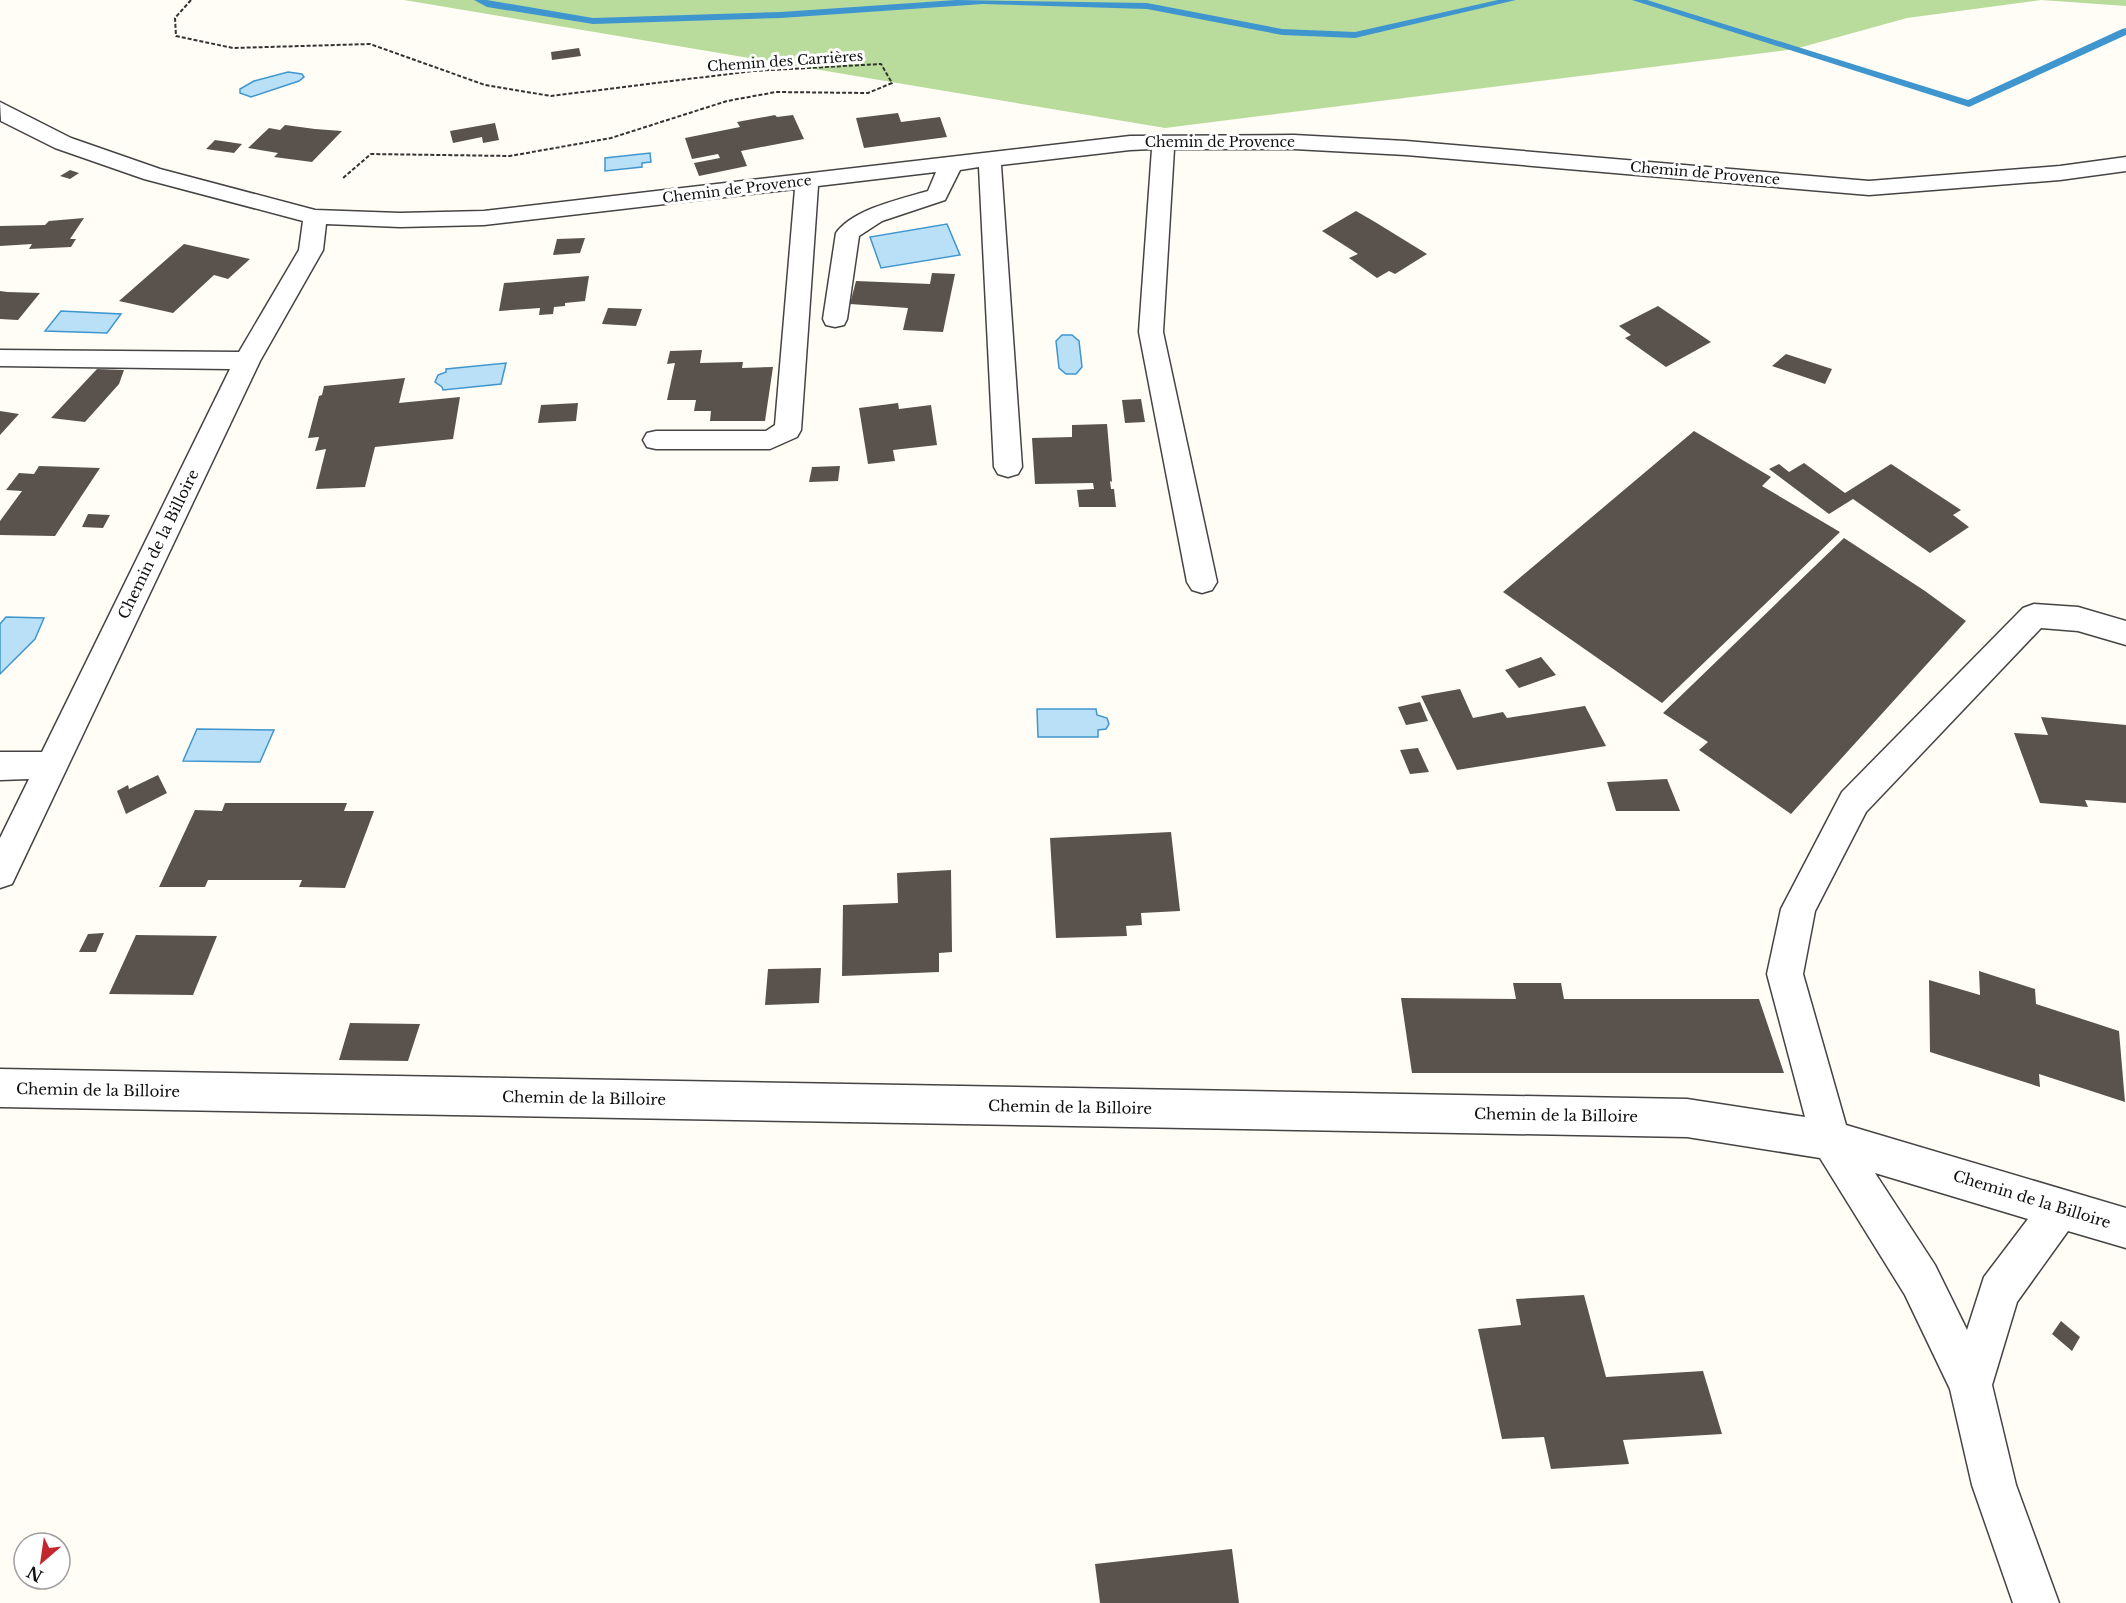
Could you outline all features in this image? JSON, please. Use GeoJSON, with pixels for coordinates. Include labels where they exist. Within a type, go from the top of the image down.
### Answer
{"type":"FeatureCollection","features":[{"type":"Feature","properties":{"kind":"street","name":"Chemin de Provence"},"geometry":{"type":"LineString","coordinates":[[0,108],[9,116],[63,143],[152,174],[229,196],[315,217],[400,220],[484,218],[1130,143],[1294,142],[1406,148],[1869,188],[2060,173],[2126,164]]}},
{"type":"Feature","properties":{"kind":"street"},"geometry":{"type":"LineString","coordinates":[[1163,143],[1151,332],[1202,582]]}},
{"type":"Feature","properties":{"kind":"street"},"geometry":{"type":"LineString","coordinates":[[990,159],[1008,467]]}},
{"type":"Feature","properties":{"kind":"street"},"geometry":{"type":"LineString","coordinates":[[835,319],[848,233],[874,216],[937,195],[951,164]]}},
{"type":"Feature","properties":{"kind":"street"},"geometry":{"type":"LineString","coordinates":[[656,440],[770,440],[788,430],[807,180]]}},
{"type":"Feature","properties":{"kind":"street","name":"Chemin de la Billoire"},"geometry":{"type":"LineString","coordinates":[[0,873],[247,361],[311,250],[315,217]]}},
{"type":"Feature","properties":{"kind":"street"},"geometry":{"type":"LineString","coordinates":[[0,358],[247,361]]}},
{"type":"Feature","properties":{"kind":"street"},"geometry":{"type":"LineString","coordinates":[[2036,1603],[1994,1485],[1971,1385],[1920,1280],[1831,1140],[1785,974],[1798,909],[1854,802],[2034,616],[2078,619],[2126,633]]}},
{"type":"Feature","properties":{"kind":"street"},"geometry":{"type":"LineString","coordinates":[[0,766],[51,765]]}},
{"type":"Feature","properties":{"kind":"street","name":"Chemin de la Billoire"},"geometry":{"type":"LineString","coordinates":[[0,1088],[1687,1118],[1831,1140],[2126,1228]]}},
{"type":"Feature","properties":{"kind":"street"},"geometry":{"type":"LineString","coordinates":[[1971,1385],[2000,1292],[2061,1207]]}},
{"type":"Feature","properties":{"kind":"path","name":"Chemin des Carrières"},"geometry":{"type":"LineString","coordinates":[[191,0],[175,18],[176,36],[233,48],[370,44],[485,85],[551,96],[753,71],[881,64],[892,83],[868,93],[776,92],[727,101],[611,138],[510,156],[371,154],[322,196],[315,217]]}},
{"type":"Feature","properties":{"kind":"green space"},"geometry":{"type":"Polygon","coordinates":[[[404,0],[2041,0],[1907,18],[1795,49],[1165,128],[404,0]]]}},
{"type":"Feature","properties":{"kind":"green space"},"geometry":{"type":"Polygon","coordinates":[[[2041,0],[2126,0],[2126,6],[2041,0]]]}},
{"type":"Feature","properties":{"kind":"water"},"geometry":{"type":"Polygon","coordinates":[[[288,72],[302,74],[304,77],[299,81],[251,97],[240,93],[240,89],[254,81],[288,72]]]}},
{"type":"Feature","properties":{"kind":"water"},"geometry":{"type":"Polygon","coordinates":[[[650,153],[651,162],[642,163],[642,167],[605,171],[605,158],[650,153]]]}},
{"type":"Feature","properties":{"kind":"water"},"geometry":{"type":"Polygon","coordinates":[[[947,224],[960,255],[881,268],[870,237],[947,224]]]}},
{"type":"Feature","properties":{"kind":"water"},"geometry":{"type":"Polygon","coordinates":[[[61,311],[121,314],[107,333],[45,331],[61,311]]]}},
{"type":"Feature","properties":{"kind":"water"},"geometry":{"type":"Polygon","coordinates":[[[1062,335],[1072,335],[1079,341],[1082,367],[1076,374],[1066,374],[1059,368],[1056,341],[1062,335]]]}},
{"type":"Feature","properties":{"kind":"water"},"geometry":{"type":"Polygon","coordinates":[[[506,363],[501,384],[443,390],[435,382],[438,375],[446,372],[446,369],[506,363]]]}},
{"type":"Feature","properties":{"kind":"water"},"geometry":{"type":"Polygon","coordinates":[[[6,617],[44,618],[35,639],[0,674],[0,624],[6,617]]]}},
{"type":"Feature","properties":{"kind":"water"},"geometry":{"type":"Polygon","coordinates":[[[1037,709],[1096,709],[1097,715],[1107,718],[1109,724],[1106,729],[1098,730],[1098,737],[1038,737],[1037,709]]]}},
{"type":"Feature","properties":{"kind":"water"},"geometry":{"type":"Polygon","coordinates":[[[197,729],[274,730],[260,762],[183,761],[197,729]]]}},
{"type":"Feature","properties":{"kind":"building"},"geometry":{"type":"Polygon","coordinates":[[[579,48],[581,56],[552,60],[551,52],[579,48]]]}},
{"type":"Feature","properties":{"kind":"building"},"geometry":{"type":"Polygon","coordinates":[[[898,113],[901,122],[940,117],[947,137],[864,148],[856,118],[898,113]]]}},
{"type":"Feature","properties":{"kind":"building"},"geometry":{"type":"Polygon","coordinates":[[[775,115],[777,117],[793,115],[804,139],[741,151],[747,166],[699,176],[694,163],[720,158],[718,154],[692,159],[685,138],[740,127],[737,122],[775,115]]]}},
{"type":"Feature","properties":{"kind":"building"},"geometry":{"type":"Polygon","coordinates":[[[495,123],[499,140],[483,143],[482,137],[453,143],[450,131],[495,123]]]}},
{"type":"Feature","properties":{"kind":"building"},"geometry":{"type":"Polygon","coordinates":[[[285,125],[342,131],[312,162],[274,157],[278,153],[248,148],[269,128],[280,130],[285,125]]]}},
{"type":"Feature","properties":{"kind":"building"},"geometry":{"type":"Polygon","coordinates":[[[215,140],[242,144],[234,153],[206,149],[215,140]]]}},
{"type":"Feature","properties":{"kind":"building"},"geometry":{"type":"Polygon","coordinates":[[[70,170],[79,173],[70,179],[60,176],[70,170]]]}},
{"type":"Feature","properties":{"kind":"building"},"geometry":{"type":"Polygon","coordinates":[[[1356,211],[1427,254],[1395,274],[1389,271],[1377,278],[1349,258],[1358,254],[1322,231],[1356,211]]]}},
{"type":"Feature","properties":{"kind":"building"},"geometry":{"type":"Polygon","coordinates":[[[84,218],[70,239],[76,239],[71,247],[29,249],[32,244],[0,246],[0,226],[45,225],[49,221],[84,218]]]}},
{"type":"Feature","properties":{"kind":"building"},"geometry":{"type":"Polygon","coordinates":[[[585,238],[580,253],[553,255],[557,239],[585,238]]]}},
{"type":"Feature","properties":{"kind":"building"},"geometry":{"type":"Polygon","coordinates":[[[184,244],[250,259],[228,279],[214,275],[173,313],[119,301],[184,244]]]}},
{"type":"Feature","properties":{"kind":"building"},"geometry":{"type":"Polygon","coordinates":[[[932,273],[955,274],[943,332],[903,330],[908,308],[850,304],[856,281],[930,284],[932,273]]]}},
{"type":"Feature","properties":{"kind":"building"},"geometry":{"type":"Polygon","coordinates":[[[589,276],[585,301],[565,303],[565,306],[554,307],[553,314],[539,315],[540,308],[499,311],[504,283],[589,276]]]}},
{"type":"Feature","properties":{"kind":"building"},"geometry":{"type":"Polygon","coordinates":[[[0,291],[40,293],[18,320],[0,319],[0,291]]]}},
{"type":"Feature","properties":{"kind":"building"},"geometry":{"type":"Polygon","coordinates":[[[1658,306],[1711,342],[1666,367],[1625,338],[1631,335],[1619,326],[1658,306]]]}},
{"type":"Feature","properties":{"kind":"building"},"geometry":{"type":"Polygon","coordinates":[[[608,308],[642,309],[636,326],[602,324],[608,308]]]}},
{"type":"Feature","properties":{"kind":"building"},"geometry":{"type":"Polygon","coordinates":[[[702,350],[700,363],[743,362],[742,368],[773,367],[765,421],[710,421],[711,411],[694,411],[696,400],[667,400],[675,363],[667,364],[670,351],[702,350]]]}},
{"type":"Feature","properties":{"kind":"building"},"geometry":{"type":"Polygon","coordinates":[[[1786,354],[1832,369],[1825,384],[1772,366],[1786,354]]]}},
{"type":"Feature","properties":{"kind":"building"},"geometry":{"type":"Polygon","coordinates":[[[97,369],[124,370],[119,384],[85,422],[51,418],[97,369]]]}},
{"type":"Feature","properties":{"kind":"building"},"geometry":{"type":"Polygon","coordinates":[[[405,378],[399,403],[460,397],[453,439],[375,447],[365,487],[316,489],[326,449],[315,451],[319,437],[308,438],[319,396],[322,395],[324,386],[405,378]]]}},
{"type":"Feature","properties":{"kind":"building"},"geometry":{"type":"Polygon","coordinates":[[[1141,399],[1145,422],[1125,423],[1122,400],[1141,399]]]}},
{"type":"Feature","properties":{"kind":"building"},"geometry":{"type":"Polygon","coordinates":[[[578,403],[576,421],[538,423],[541,405],[578,403]]]}},
{"type":"Feature","properties":{"kind":"building"},"geometry":{"type":"Polygon","coordinates":[[[898,403],[899,409],[931,405],[937,445],[893,450],[895,461],[868,464],[859,408],[898,403]]]}},
{"type":"Feature","properties":{"kind":"building"},"geometry":{"type":"Polygon","coordinates":[[[0,411],[19,414],[0,435],[0,411]]]}},
{"type":"Feature","properties":{"kind":"building"},"geometry":{"type":"Polygon","coordinates":[[[1107,424],[1112,482],[1110,481],[1111,489],[1114,489],[1116,507],[1079,507],[1077,490],[1094,489],[1093,483],[1035,484],[1032,438],[1072,437],[1072,425],[1107,424]]]}},
{"type":"Feature","properties":{"kind":"building"},"geometry":{"type":"Polygon","coordinates":[[[1694,431],[1771,477],[1762,486],[1840,532],[1662,703],[1503,592],[1694,431]]]}},
{"type":"Feature","properties":{"kind":"building"},"geometry":{"type":"Polygon","coordinates":[[[1804,463],[1845,493],[1891,464],[1961,510],[1953,515],[1969,527],[1930,553],[1853,499],[1829,514],[1769,469],[1779,464],[1789,472],[1804,463]]]}},
{"type":"Feature","properties":{"kind":"building"},"geometry":{"type":"Polygon","coordinates":[[[39,466],[100,468],[55,536],[0,535],[0,521],[22,491],[6,490],[19,473],[34,474],[39,466]]]}},
{"type":"Feature","properties":{"kind":"building"},"geometry":{"type":"Polygon","coordinates":[[[840,466],[838,481],[809,482],[812,467],[840,466]]]}},
{"type":"Feature","properties":{"kind":"building"},"geometry":{"type":"Polygon","coordinates":[[[88,514],[110,515],[103,528],[82,527],[88,514]]]}},
{"type":"Feature","properties":{"kind":"building"},"geometry":{"type":"Polygon","coordinates":[[[1844,538],[1966,621],[1791,814],[1699,750],[1708,742],[1663,713],[1844,538]]]}},
{"type":"Feature","properties":{"kind":"building"},"geometry":{"type":"Polygon","coordinates":[[[1541,657],[1556,675],[1519,688],[1505,670],[1541,657]]]}},
{"type":"Feature","properties":{"kind":"building"},"geometry":{"type":"Polygon","coordinates":[[[1460,689],[1473,718],[1503,712],[1507,718],[1585,706],[1606,746],[1457,770],[1421,696],[1460,689]]]}},
{"type":"Feature","properties":{"kind":"building"},"geometry":{"type":"Polygon","coordinates":[[[1420,702],[1428,721],[1406,725],[1398,707],[1420,702]]]}},
{"type":"Feature","properties":{"kind":"building"},"geometry":{"type":"Polygon","coordinates":[[[2041,717],[2126,725],[2126,803],[2085,800],[2088,807],[2040,803],[2014,733],[2048,735],[2041,717]]]}},
{"type":"Feature","properties":{"kind":"building"},"geometry":{"type":"Polygon","coordinates":[[[1418,748],[1429,772],[1410,774],[1400,750],[1418,748]]]}},
{"type":"Feature","properties":{"kind":"building"},"geometry":{"type":"Polygon","coordinates":[[[158,775],[167,793],[126,814],[117,791],[128,785],[129,789],[158,775]]]}},
{"type":"Feature","properties":{"kind":"building"},"geometry":{"type":"Polygon","coordinates":[[[1667,779],[1680,811],[1616,811],[1607,782],[1667,779]]]}},
{"type":"Feature","properties":{"kind":"building"},"geometry":{"type":"Polygon","coordinates":[[[225,803],[347,803],[344,811],[374,811],[345,888],[299,887],[302,880],[208,880],[205,887],[159,887],[195,810],[222,811],[225,803]]]}},
{"type":"Feature","properties":{"kind":"building"},"geometry":{"type":"Polygon","coordinates":[[[1171,832],[1180,911],[1141,913],[1142,925],[1126,926],[1127,936],[1056,938],[1050,838],[1171,832]]]}},
{"type":"Feature","properties":{"kind":"building"},"geometry":{"type":"Polygon","coordinates":[[[951,870],[952,952],[939,953],[939,972],[842,976],[843,905],[898,903],[897,873],[951,870]]]}},
{"type":"Feature","properties":{"kind":"building"},"geometry":{"type":"Polygon","coordinates":[[[104,933],[96,952],[79,952],[88,934],[104,933]]]}},
{"type":"Feature","properties":{"kind":"building"},"geometry":{"type":"Polygon","coordinates":[[[136,935],[217,936],[193,995],[109,994],[136,935]]]}},
{"type":"Feature","properties":{"kind":"building"},"geometry":{"type":"Polygon","coordinates":[[[821,968],[819,1003],[765,1005],[768,969],[821,968]]]}},
{"type":"Feature","properties":{"kind":"building"},"geometry":{"type":"Polygon","coordinates":[[[1979,971],[2035,989],[2036,1004],[2119,1031],[2125,1102],[2039,1074],[2040,1087],[1930,1052],[1929,980],[1980,995],[1979,971]]]}},
{"type":"Feature","properties":{"kind":"building"},"geometry":{"type":"Polygon","coordinates":[[[1513,983],[1561,983],[1564,999],[1759,999],[1784,1073],[1412,1073],[1401,998],[1516,999],[1513,983]]]}},
{"type":"Feature","properties":{"kind":"building"},"geometry":{"type":"Polygon","coordinates":[[[350,1023],[420,1024],[408,1061],[339,1060],[350,1023]]]}},
{"type":"Feature","properties":{"kind":"building"},"geometry":{"type":"Polygon","coordinates":[[[1584,1295],[1606,1377],[1703,1371],[1722,1434],[1623,1440],[1629,1464],[1551,1469],[1544,1437],[1502,1439],[1478,1329],[1521,1325],[1516,1299],[1584,1295]]]}},
{"type":"Feature","properties":{"kind":"building"},"geometry":{"type":"Polygon","coordinates":[[[2061,1321],[2080,1337],[2072,1351],[2052,1334],[2061,1321]]]}},
{"type":"Feature","properties":{"kind":"building"},"geometry":{"type":"Polygon","coordinates":[[[1232,1549],[1239,1603],[1100,1603],[1095,1564],[1232,1549]]]}},
{"type":"Feature","properties":{"kind":"waterway"},"geometry":{"type":"LineString","coordinates":[[479,0],[487,4],[593,21],[781,15],[983,1],[1147,6],[1282,32],[1355,35],[1511,0]]}},
{"type":"Feature","properties":{"kind":"waterway"},"geometry":{"type":"LineString","coordinates":[[1637,0],[1969,104],[2126,31]]}}]}
